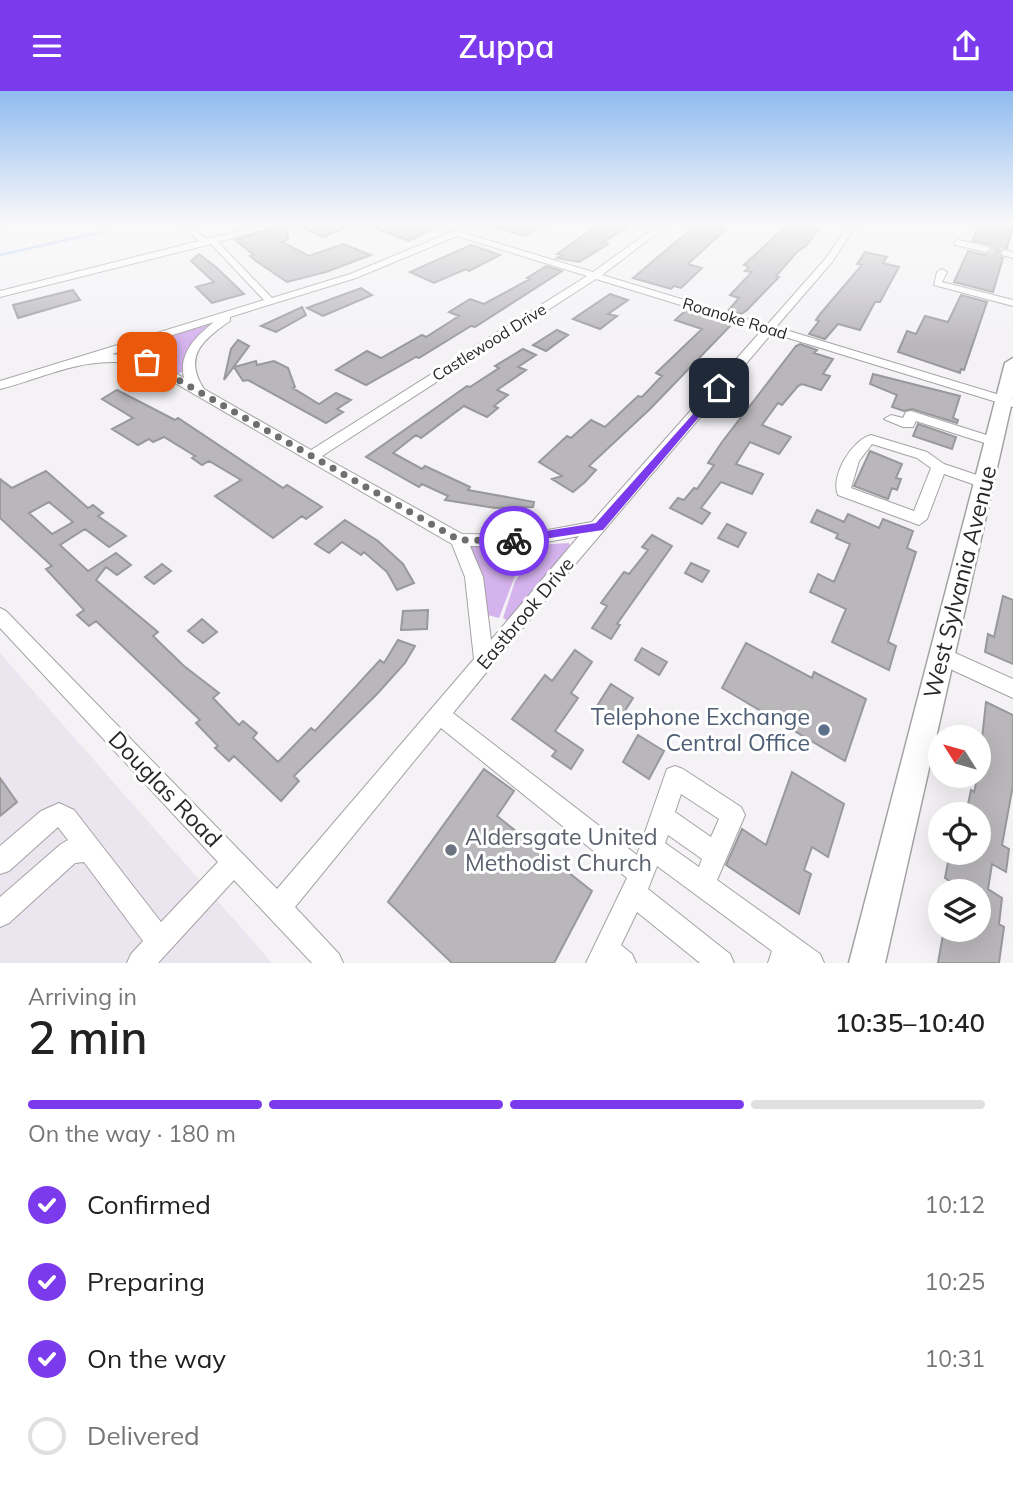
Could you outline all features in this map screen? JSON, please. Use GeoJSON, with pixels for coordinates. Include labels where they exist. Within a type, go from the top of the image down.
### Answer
{"type":"FeatureCollection","features":[{"type":"Feature","properties":{"kind":"main road","name":"West Sylvania Avenue"},"geometry":{"type":"LineString","coordinates":[[867,963],[994,442],[1008,401],[1013,363]]}},
{"type":"Feature","properties":{"kind":"street"},"geometry":{"type":"LineString","coordinates":[[0,294],[121,265]]}},
{"type":"Feature","properties":{"kind":"street"},"geometry":{"type":"LineString","coordinates":[[233,265],[271,302]]}},
{"type":"Feature","properties":{"kind":"street"},"geometry":{"type":"LineString","coordinates":[[0,385],[385,265]]}},
{"type":"Feature","properties":{"kind":"street","name":"Roanoke Road"},"geometry":{"type":"LineString","coordinates":[[560,265],[1008,401]]}},
{"type":"Feature","properties":{"kind":"street","name":"Castlewood Drive"},"geometry":{"type":"LineString","coordinates":[[310,457],[398,398],[611,265]]}},
{"type":"Feature","properties":{"kind":"street","name":"Eastbrook Drive"},"geometry":{"type":"LineString","coordinates":[[278,908],[484,662],[825,265]]}},
{"type":"Feature","properties":{"kind":"street"},"geometry":{"type":"LineString","coordinates":[[942,272],[937,283],[1013,303]]}},
{"type":"Feature","properties":{"kind":"street"},"geometry":{"type":"LineString","coordinates":[[202,393],[192,383],[188,373],[192,350],[208,332],[247,309]]}},
{"type":"Feature","properties":{"kind":"street"},"geometry":{"type":"LineString","coordinates":[[81,359],[111,357],[141,360],[459,540],[520,541],[599,527]]}},
{"type":"Feature","properties":{"kind":"street"},"geometry":{"type":"LineString","coordinates":[[891,419],[908,424],[911,415],[994,442]]}},
{"type":"Feature","properties":{"kind":"street"},"geometry":{"type":"LineString","coordinates":[[939,467],[919,519],[843,491],[843,482],[866,439],[922,455],[939,467],[984,483]]}},
{"type":"Feature","properties":{"kind":"street"},"geometry":{"type":"LineString","coordinates":[[459,540],[474,577],[484,662]]}},
{"type":"Feature","properties":{"kind":"street","name":"Douglas Road"},"geometry":{"type":"LineString","coordinates":[[0,616],[330,963]]}},
{"type":"Feature","properties":{"kind":"street"},"geometry":{"type":"LineString","coordinates":[[942,656],[1013,689]]}},
{"type":"Feature","properties":{"kind":"street"},"geometry":{"type":"LineString","coordinates":[[440,715],[638,883],[721,963]]}},
{"type":"Feature","properties":{"kind":"street"},"geometry":{"type":"LineString","coordinates":[[609,958],[652,848],[675,777],[733,815],[703,885]]}},
{"type":"Feature","properties":{"kind":"street"},"geometry":{"type":"LineString","coordinates":[[0,862],[49,819],[60,814],[66,818],[160,942]]}},
{"type":"Feature","properties":{"kind":"street"},"geometry":{"type":"LineString","coordinates":[[662,817],[716,855]]}},
{"type":"Feature","properties":{"kind":"street"},"geometry":{"type":"LineString","coordinates":[[652,848],[703,885],[784,954],[811,963]]}},
{"type":"Feature","properties":{"kind":"street"},"geometry":{"type":"LineString","coordinates":[[0,914],[69,852],[89,849]]}},
{"type":"Feature","properties":{"kind":"street"},"geometry":{"type":"LineString","coordinates":[[141,963],[234,862]]}},
{"type":"Feature","properties":{"kind":"shaded area"},"geometry":{"type":"Polygon","coordinates":[[[215,322],[182,372],[177,374],[149,359],[113,355],[215,322]]]}},
{"type":"Feature","properties":{"kind":"shaded area"},"geometry":{"type":"Polygon","coordinates":[[[569,543],[571,549],[508,621],[503,618],[515,581],[521,573],[515,569],[504,547],[569,543]]]}},
{"type":"Feature","properties":{"kind":"shaded area"},"geometry":{"type":"Polygon","coordinates":[[[467,546],[499,546],[512,569],[509,573],[515,576],[499,618],[488,615],[482,578],[467,546]]]}},
{"type":"Feature","properties":{"kind":"shaded area"},"geometry":{"type":"Polygon","coordinates":[[[0,653],[272,963],[0,963],[0,653]]]}},
{"type":"Feature","properties":{"kind":"building"},"geometry":{"type":"Polygon","coordinates":[[[195,265],[213,265],[244,294],[212,303],[196,287],[214,282],[195,265]]]}},
{"type":"Feature","properties":{"kind":"building"},"geometry":{"type":"Polygon","coordinates":[[[261,265],[345,265],[326,272],[287,282],[261,265]]]}},
{"type":"Feature","properties":{"kind":"building"},"geometry":{"type":"Polygon","coordinates":[[[427,265],[481,265],[434,283],[410,272],[427,265]]]}},
{"type":"Feature","properties":{"kind":"building"},"geometry":{"type":"Polygon","coordinates":[[[649,265],[690,265],[702,268],[681,288],[674,286],[671,289],[633,278],[649,265]]]}},
{"type":"Feature","properties":{"kind":"building"},"geometry":{"type":"Polygon","coordinates":[[[744,265],[786,265],[776,276],[779,277],[741,314],[728,311],[739,298],[730,295],[752,272],[745,271],[749,267],[744,265]]]}},
{"type":"Feature","properties":{"kind":"building"},"geometry":{"type":"Polygon","coordinates":[[[862,265],[899,267],[880,302],[875,302],[860,330],[838,324],[825,339],[809,334],[819,321],[816,320],[820,314],[862,265]]]}},
{"type":"Feature","properties":{"kind":"building"},"geometry":{"type":"Polygon","coordinates":[[[962,265],[1001,265],[993,292],[954,282],[962,265]]]}},
{"type":"Feature","properties":{"kind":"building"},"geometry":{"type":"Polygon","coordinates":[[[546,266],[562,271],[475,327],[471,326],[419,358],[416,357],[366,385],[336,370],[367,351],[381,358],[422,335],[426,337],[459,316],[449,312],[470,299],[484,304],[530,279],[527,278],[546,266]]]}},
{"type":"Feature","properties":{"kind":"building"},"geometry":{"type":"Polygon","coordinates":[[[361,288],[372,295],[323,316],[307,308],[361,288]]]}},
{"type":"Feature","properties":{"kind":"building"},"geometry":{"type":"Polygon","coordinates":[[[73,290],[80,300],[18,318],[13,305],[73,290]]]}},
{"type":"Feature","properties":{"kind":"building"},"geometry":{"type":"Polygon","coordinates":[[[610,294],[628,300],[608,314],[617,316],[600,329],[573,319],[610,294]]]}},
{"type":"Feature","properties":{"kind":"building"},"geometry":{"type":"Polygon","coordinates":[[[961,295],[987,302],[964,370],[961,369],[960,373],[898,352],[907,331],[916,334],[925,316],[948,322],[961,295]]]}},
{"type":"Feature","properties":{"kind":"building"},"geometry":{"type":"Polygon","coordinates":[[[302,307],[306,315],[276,332],[261,326],[302,307]]]}},
{"type":"Feature","properties":{"kind":"building"},"geometry":{"type":"Polygon","coordinates":[[[685,311],[732,324],[650,409],[589,466],[596,470],[585,482],[573,492],[552,479],[562,476],[539,462],[567,436],[571,438],[591,420],[605,427],[638,396],[642,397],[662,376],[656,373],[702,329],[675,320],[685,311]]]}},
{"type":"Feature","properties":{"kind":"building"},"geometry":{"type":"Polygon","coordinates":[[[557,330],[568,335],[546,351],[533,345],[557,330]]]}},
{"type":"Feature","properties":{"kind":"building"},"geometry":{"type":"Polygon","coordinates":[[[238,340],[249,346],[224,380],[231,349],[238,340]]]}},
{"type":"Feature","properties":{"kind":"building"},"geometry":{"type":"Polygon","coordinates":[[[800,344],[817,350],[814,353],[833,359],[823,374],[830,376],[821,390],[802,384],[798,386],[782,405],[778,403],[762,425],[791,437],[779,454],[750,442],[736,464],[763,474],[752,494],[721,482],[701,508],[710,513],[702,524],[670,508],[678,498],[684,500],[694,488],[697,489],[714,465],[708,463],[722,442],[800,344]]]}},
{"type":"Feature","properties":{"kind":"building"},"geometry":{"type":"Polygon","coordinates":[[[523,349],[536,355],[518,367],[526,370],[497,390],[508,395],[494,406],[498,408],[487,417],[464,406],[421,438],[416,435],[393,453],[422,469],[425,466],[470,487],[468,490],[534,502],[533,507],[495,508],[445,500],[448,496],[422,484],[419,487],[366,457],[467,386],[470,387],[499,368],[495,366],[523,349]]]}},
{"type":"Feature","properties":{"kind":"building"},"geometry":{"type":"Polygon","coordinates":[[[256,361],[257,365],[274,361],[288,368],[295,387],[293,388],[319,404],[336,393],[351,400],[337,409],[343,412],[326,423],[248,380],[243,381],[234,367],[256,361]]]}},
{"type":"Feature","properties":{"kind":"building"},"geometry":{"type":"Polygon","coordinates":[[[873,374],[960,396],[953,418],[958,420],[957,423],[912,409],[904,411],[892,407],[897,395],[870,384],[873,374]]]}},
{"type":"Feature","properties":{"kind":"building"},"geometry":{"type":"Polygon","coordinates":[[[117,390],[175,420],[178,418],[283,488],[287,485],[322,507],[306,519],[302,516],[273,538],[215,496],[241,480],[209,461],[202,465],[192,458],[195,456],[164,437],[153,442],[149,439],[138,445],[112,429],[133,418],[102,399],[117,390]]]}},
{"type":"Feature","properties":{"kind":"building"},"geometry":{"type":"Polygon","coordinates":[[[918,424],[956,437],[952,449],[913,436],[918,424]]]}},
{"type":"Feature","properties":{"kind":"building"},"geometry":{"type":"Polygon","coordinates":[[[870,451],[902,464],[896,478],[901,479],[897,490],[892,488],[888,499],[854,486],[870,451]]]}},
{"type":"Feature","properties":{"kind":"building"},"geometry":{"type":"Polygon","coordinates":[[[46,471],[88,508],[93,505],[103,513],[98,516],[126,536],[109,547],[85,529],[60,545],[88,571],[116,553],[131,565],[117,575],[106,567],[96,580],[158,632],[153,636],[184,666],[219,693],[213,698],[239,725],[243,721],[257,733],[253,738],[278,762],[311,728],[315,731],[380,660],[384,663],[398,640],[415,646],[405,663],[377,694],[294,776],[299,781],[281,801],[234,756],[229,761],[215,748],[218,746],[196,723],[200,720],[96,621],[89,626],[77,615],[84,610],[46,569],[52,566],[0,518],[0,479],[12,488],[46,471]],[[49,502],[29,513],[52,534],[73,522],[49,502]]]}},
{"type":"Feature","properties":{"kind":"building"},"geometry":{"type":"Polygon","coordinates":[[[817,510],[844,522],[848,514],[879,528],[883,519],[913,531],[907,548],[916,552],[888,642],[896,646],[889,670],[832,642],[846,609],[810,592],[818,574],[834,582],[850,544],[836,538],[838,534],[811,522],[817,510]]]}},
{"type":"Feature","properties":{"kind":"building"},"geometry":{"type":"Polygon","coordinates":[[[345,520],[378,541],[403,564],[414,583],[397,590],[387,572],[364,552],[361,555],[342,542],[329,553],[315,544],[345,520]]]}},
{"type":"Feature","properties":{"kind":"building"},"geometry":{"type":"Polygon","coordinates":[[[727,524],[746,533],[738,547],[718,538],[727,524]]]}},
{"type":"Feature","properties":{"kind":"building"},"geometry":{"type":"Polygon","coordinates":[[[652,535],[672,546],[617,624],[620,625],[611,639],[592,628],[607,606],[601,603],[624,572],[629,574],[648,550],[642,547],[652,535]]]}},
{"type":"Feature","properties":{"kind":"building"},"geometry":{"type":"Polygon","coordinates":[[[691,563],[709,571],[702,582],[685,573],[691,563]]]}},
{"type":"Feature","properties":{"kind":"building"},"geometry":{"type":"Polygon","coordinates":[[[162,564],[171,571],[154,584],[145,577],[162,564]]]}},
{"type":"Feature","properties":{"kind":"building"},"geometry":{"type":"Polygon","coordinates":[[[1003,596],[1013,600],[1013,664],[985,652],[988,634],[994,637],[1003,596]]]}},
{"type":"Feature","properties":{"kind":"building"},"geometry":{"type":"Polygon","coordinates":[[[428,610],[427,629],[401,630],[403,611],[428,610]]]}},
{"type":"Feature","properties":{"kind":"building"},"geometry":{"type":"Polygon","coordinates":[[[202,619],[217,632],[203,643],[188,631],[202,619]]]}},
{"type":"Feature","properties":{"kind":"building","name":"Telephone Exchange Central Office"},"geometry":{"type":"Polygon","coordinates":[[[746,643],[812,678],[814,672],[866,699],[845,761],[722,688],[746,643]]]}},
{"type":"Feature","properties":{"kind":"building"},"geometry":{"type":"Polygon","coordinates":[[[642,648],[667,662],[659,675],[635,660],[642,648]]]}},
{"type":"Feature","properties":{"kind":"building"},"geometry":{"type":"Polygon","coordinates":[[[575,650],[592,662],[571,693],[578,698],[555,731],[583,750],[571,769],[552,756],[556,751],[512,719],[545,675],[552,681],[575,650]]]}},
{"type":"Feature","properties":{"kind":"building"},"geometry":{"type":"Polygon","coordinates":[[[611,684],[633,698],[619,720],[597,706],[611,684]]]}},
{"type":"Feature","properties":{"kind":"building"},"geometry":{"type":"Polygon","coordinates":[[[986,702],[1013,715],[1013,785],[1002,845],[1009,849],[1006,872],[992,864],[990,879],[947,879],[948,865],[991,865],[991,802],[968,802],[971,790],[974,792],[975,788],[991,788],[991,725],[983,725],[986,702]]]}},
{"type":"Feature","properties":{"kind":"building"},"geometry":{"type":"Polygon","coordinates":[[[638,735],[664,751],[649,779],[623,762],[638,735]]]}},
{"type":"Feature","properties":{"kind":"building","name":"Aldersgate United Methodist Church"},"geometry":{"type":"Polygon","coordinates":[[[484,769],[514,791],[497,816],[592,891],[554,963],[452,963],[388,902],[484,769]]]}},
{"type":"Feature","properties":{"kind":"building"},"geometry":{"type":"Polygon","coordinates":[[[792,772],[844,804],[828,857],[812,847],[804,870],[811,874],[799,914],[726,865],[742,829],[766,845],[792,772]]]}},
{"type":"Feature","properties":{"kind":"building"},"geometry":{"type":"Polygon","coordinates":[[[0,778],[17,802],[0,816],[0,778]]]}},
{"type":"Feature","properties":{"kind":"building"},"geometry":{"type":"Polygon","coordinates":[[[991,891],[1002,898],[999,924],[1004,927],[999,963],[938,963],[942,942],[991,942],[991,891]]]}},
{"type":"Feature","properties":{"kind":"way so far"},"geometry":{"type":"LineString","coordinates":[[147,362],[459,540],[514,541]]}},
{"type":"Feature","properties":{"kind":"place","name":"Telephone Exchange Central Office"},"geometry":{"type":"Point","coordinates":[824,730]}},
{"type":"Feature","properties":{"kind":"place","name":"Aldersgate United Methodist Church"},"geometry":{"type":"Point","coordinates":[451,850]}},
{"type":"Feature","properties":{"kind":"route"},"geometry":{"type":"LineString","coordinates":[[514,541],[599,527],[719,388]]}}]}
